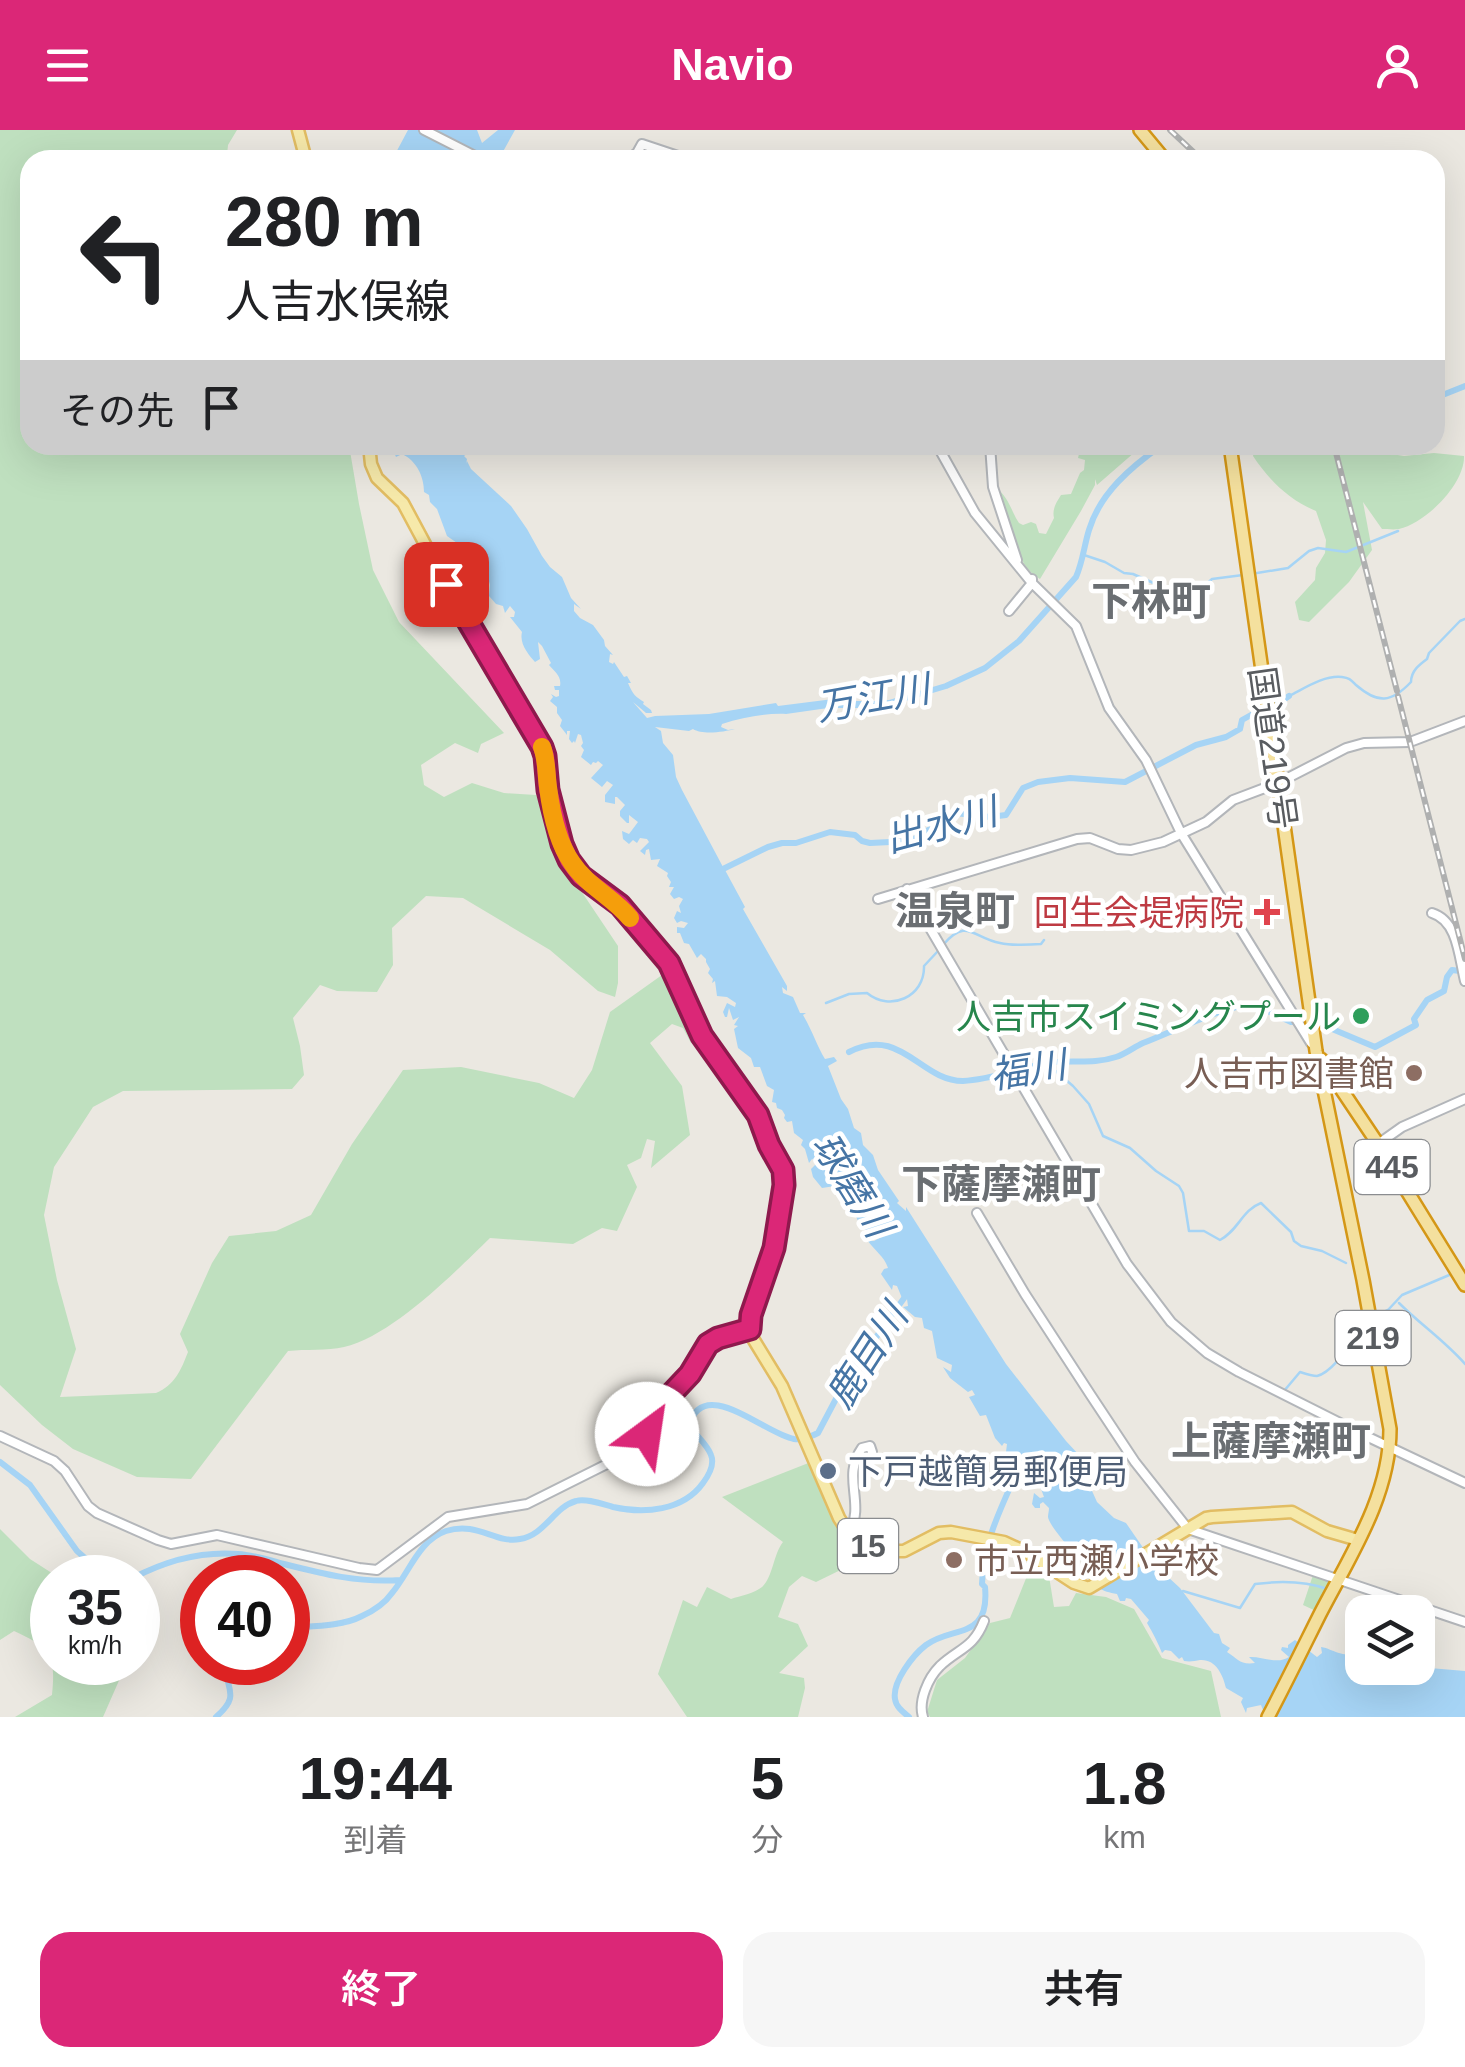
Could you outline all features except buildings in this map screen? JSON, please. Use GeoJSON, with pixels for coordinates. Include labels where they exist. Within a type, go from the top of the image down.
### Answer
{"type":"FeatureCollection","features":[{"type":"Feature","properties":{"kind":"highway"},"geometry":{"type":"LineString","coordinates":[[1140,130],[1157,150]]}},
{"type":"Feature","properties":{"kind":"highway","name":"国道219号"},"geometry":{"type":"LineString","coordinates":[[1232,455],[1316,1051]]}},
{"type":"Feature","properties":{"kind":"highway","name":"445"},"geometry":{"type":"LineString","coordinates":[[1316,1051],[1325,1072],[1378,1144],[1465,1285]]}},
{"type":"Feature","properties":{"kind":"highway","name":"219"},"geometry":{"type":"LineString","coordinates":[[1268,1717],[1358,1540],[1383,1484],[1390,1447],[1389,1421],[1325,1072]]}},
{"type":"Feature","properties":{"kind":"main road"},"geometry":{"type":"LineString","coordinates":[[370,455],[377,478],[403,503],[464,618],[542,747],[548,790],[569,860],[581,876],[620,905],[669,963],[702,1036],[758,1115],[783,1170],[777,1234],[750,1329]]}},
{"type":"Feature","properties":{"kind":"main road","name":"15"},"geometry":{"type":"LineString","coordinates":[[750,1329],[782,1386],[839,1518],[849,1534],[863,1544],[897,1552],[939,1533],[990,1539],[1016,1546],[1082,1587],[1094,1586],[1212,1517],[1292,1512],[1327,1531],[1358,1540]]}},
{"type":"Feature","properties":{"kind":"street"},"geometry":{"type":"LineString","coordinates":[[424,130],[463,150]]}},
{"type":"Feature","properties":{"kind":"street"},"geometry":{"type":"LineString","coordinates":[[639,150],[642,144],[660,150]]}},
{"type":"Feature","properties":{"kind":"street"},"geometry":{"type":"LineString","coordinates":[[942,455],[969,504],[1033,584],[1072,619],[1109,708],[1146,760],[1181,833],[1316,1051]]}},
{"type":"Feature","properties":{"kind":"street"},"geometry":{"type":"LineString","coordinates":[[991,455],[993,487],[1015,557],[1033,584]]}},
{"type":"Feature","properties":{"kind":"street"},"geometry":{"type":"LineString","coordinates":[[1009,611],[1033,584]]}},
{"type":"Feature","properties":{"kind":"street"},"geometry":{"type":"LineString","coordinates":[[878,899],[1077,839],[1090,838],[1118,850],[1164,842],[1206,822],[1233,800],[1278,783],[1351,746],[1410,742],[1465,722]]}},
{"type":"Feature","properties":{"kind":"street"},"geometry":{"type":"LineString","coordinates":[[907,889],[1127,1264],[1160,1309],[1193,1342],[1220,1361],[1465,1484]]}},
{"type":"Feature","properties":{"kind":"street"},"geometry":{"type":"LineString","coordinates":[[1432,913],[1452,928],[1465,981]]}},
{"type":"Feature","properties":{"kind":"street"},"geometry":{"type":"LineString","coordinates":[[1378,1144],[1402,1127],[1465,1098]]}},
{"type":"Feature","properties":{"kind":"street"},"geometry":{"type":"LineString","coordinates":[[977,1213],[1135,1462],[1188,1529],[1465,1622]]}},
{"type":"Feature","properties":{"kind":"street"},"geometry":{"type":"LineString","coordinates":[[0,1436],[54,1460],[92,1510],[158,1540],[171,1544],[218,1535],[377,1570],[448,1517],[527,1504],[625,1454],[643,1442],[657,1409],[690,1374],[708,1344],[750,1329]]}},
{"type":"Feature","properties":{"kind":"street"},"geometry":{"type":"LineString","coordinates":[[849,1534],[856,1502],[853,1462],[862,1448],[870,1446],[872,1452]]}},
{"type":"Feature","properties":{"kind":"street"},"geometry":{"type":"LineString","coordinates":[[923,1717],[923,1696],[940,1666],[969,1644],[984,1621]]}},
{"type":"Feature","properties":{"kind":"green space"},"geometry":{"type":"Polygon","coordinates":[[[0,130],[237,130],[228,150],[20,150],[20,455],[351,455],[373,570],[399,622],[504,733],[481,744],[478,753],[455,743],[421,765],[424,785],[444,797],[472,783],[504,793],[536,795],[546,814],[555,852],[618,946],[618,983],[615,997],[598,991],[550,950],[463,898],[426,896],[392,928],[393,965],[377,992],[337,991],[320,985],[293,1018],[304,1075],[292,1089],[123,1091],[93,1107],[54,1167],[44,1215],[76,1349],[60,1397],[156,1393],[168,1386],[188,1352],[180,1334],[212,1263],[229,1236],[276,1231],[311,1215],[352,1144],[403,1070],[461,1067],[539,1083],[574,1098],[592,1070],[610,1012],[669,970],[698,1039],[691,1043],[683,1028],[672,1024],[650,1043],[682,1086],[690,1135],[651,1168],[655,1141],[647,1139],[641,1158],[627,1165],[637,1187],[617,1231],[602,1228],[573,1244],[490,1238],[422,1302],[363,1341],[331,1349],[288,1351],[191,1479],[137,1477],[73,1449],[0,1385],[0,130]]]}},
{"type":"Feature","properties":{"kind":"green space"},"geometry":{"type":"Polygon","coordinates":[[[1132,455],[1097,485],[1095,479],[1081,511],[1040,579],[1022,560],[996,488],[1019,523],[1036,524],[1039,533],[1046,534],[1061,495],[1071,494],[1084,470],[1085,460],[1078,458],[1132,455]]]}},
{"type":"Feature","properties":{"kind":"green space"},"geometry":{"type":"Polygon","coordinates":[[[1253,456],[1464,456],[1451,490],[1432,511],[1410,525],[1382,529],[1363,502],[1372,550],[1349,582],[1309,622],[1299,620],[1295,602],[1315,580],[1326,540],[1316,511],[1288,495],[1253,456]]]}},
{"type":"Feature","properties":{"kind":"green space"},"geometry":{"type":"Polygon","coordinates":[[[811,1462],[859,1561],[816,1582],[802,1576],[789,1587],[778,1617],[798,1624],[808,1646],[779,1673],[804,1678],[798,1717],[687,1717],[658,1674],[683,1600],[697,1607],[707,1587],[731,1599],[759,1589],[769,1578],[783,1542],[722,1497],[811,1462]]]}},
{"type":"Feature","properties":{"kind":"green space"},"geometry":{"type":"Polygon","coordinates":[[[0,1529],[30,1559],[30,1639],[14,1631],[0,1640],[0,1529]]]}},
{"type":"Feature","properties":{"kind":"green space"},"geometry":{"type":"Polygon","coordinates":[[[1033,1561],[1048,1570],[1054,1607],[1069,1606],[1076,1593],[1106,1597],[1134,1609],[1162,1658],[1211,1671],[1221,1717],[930,1717],[927,1712],[937,1680],[965,1658],[990,1623],[1010,1618],[1033,1561]]]}},
{"type":"Feature","properties":{"kind":"green space"},"geometry":{"type":"Polygon","coordinates":[[[1313,1575],[1333,1582],[1316,1611],[1303,1605],[1313,1575]]]}},
{"type":"Feature","properties":{"kind":"green space"},"geometry":{"type":"Polygon","coordinates":[[[52,1685],[117,1685],[103,1717],[15,1717],[52,1695],[52,1685]]]}},
{"type":"Feature","properties":{"kind":"water"},"geometry":{"type":"Polygon","coordinates":[[[408,130],[477,130],[482,143],[498,130],[515,130],[504,150],[397,150],[408,130]]]}},
{"type":"Feature","properties":{"kind":"water","name":"球磨川"},"geometry":{"type":"Polygon","coordinates":[[[404,455],[465,455],[466,464],[467,461],[511,506],[542,556],[562,577],[581,609],[574,604],[574,611],[593,625],[613,655],[610,654],[609,662],[614,662],[627,676],[633,693],[651,710],[652,713],[646,713],[633,702],[647,718],[849,697],[844,701],[891,701],[868,708],[755,716],[722,724],[728,730],[735,729],[719,732],[655,727],[673,755],[682,790],[723,867],[728,868],[725,870],[743,909],[787,986],[787,991],[782,987],[783,993],[793,997],[800,1013],[806,1013],[803,1015],[825,1059],[834,1057],[837,1061],[828,1066],[854,1128],[861,1133],[863,1145],[873,1155],[897,1203],[906,1211],[906,1207],[1006,1364],[1093,1470],[1086,1469],[1084,1473],[1097,1502],[1126,1523],[1155,1565],[1180,1588],[1230,1648],[1227,1652],[1240,1661],[1255,1663],[1249,1657],[1289,1657],[1282,1647],[1288,1648],[1295,1640],[1317,1657],[1322,1653],[1321,1647],[1345,1654],[1345,1685],[1435,1685],[1435,1668],[1465,1671],[1465,1717],[1273,1717],[1261,1705],[1247,1708],[1246,1713],[1243,1698],[1226,1688],[1214,1665],[1206,1660],[1184,1661],[1171,1651],[1162,1653],[1149,1620],[1131,1599],[1120,1601],[1117,1594],[1096,1585],[1087,1567],[1090,1561],[1085,1564],[1058,1534],[1048,1517],[1049,1508],[1043,1502],[1040,1508],[1032,1504],[1034,1493],[1044,1497],[1041,1489],[1015,1467],[1009,1467],[1008,1461],[1020,1465],[1018,1458],[1006,1452],[1007,1444],[1002,1446],[995,1438],[986,1415],[980,1416],[969,1397],[975,1395],[972,1390],[968,1392],[950,1378],[943,1367],[951,1372],[952,1365],[937,1358],[932,1331],[924,1328],[922,1318],[903,1307],[908,1306],[907,1299],[902,1298],[897,1286],[893,1285],[892,1290],[881,1274],[888,1268],[867,1240],[881,1237],[867,1234],[860,1227],[867,1221],[859,1223],[851,1206],[854,1199],[849,1200],[835,1186],[822,1188],[813,1177],[811,1169],[818,1162],[812,1159],[809,1163],[801,1145],[803,1140],[794,1133],[792,1121],[787,1122],[782,1110],[772,1102],[774,1090],[767,1086],[760,1067],[754,1067],[751,1058],[738,1048],[734,1029],[738,1026],[734,1025],[739,1017],[733,1020],[729,1008],[727,1017],[723,1012],[727,1003],[735,1007],[736,1003],[717,996],[706,959],[701,954],[697,958],[677,933],[677,927],[684,928],[688,923],[677,923],[674,918],[677,911],[681,913],[683,899],[674,899],[670,894],[674,887],[669,887],[668,873],[657,866],[660,859],[651,860],[649,849],[645,855],[640,851],[649,842],[647,839],[629,844],[623,839],[622,831],[629,834],[638,822],[629,815],[627,823],[620,816],[625,805],[617,797],[615,804],[605,802],[613,785],[607,781],[602,787],[591,778],[603,765],[598,761],[591,765],[581,757],[581,735],[572,743],[570,731],[567,735],[560,726],[557,707],[550,701],[551,694],[559,696],[554,686],[560,686],[560,679],[542,646],[538,642],[540,659],[535,662],[523,645],[522,632],[510,617],[515,612],[510,606],[505,613],[503,606],[489,596],[485,566],[468,552],[466,555],[464,548],[459,549],[447,536],[437,509],[424,492],[416,465],[404,455]]]}},
{"type":"Feature","properties":{"kind":"waterway","name":"万江川"},"geometry":{"type":"LineString","coordinates":[[1445,394],[1465,386]]}},
{"type":"Feature","properties":{"kind":"waterway","name":"万江川"},"geometry":{"type":"LineString","coordinates":[[877,704],[946,686],[985,668],[1019,641],[1076,577],[1101,504],[1128,472],[1149,455]]}},
{"type":"Feature","properties":{"kind":"waterway"},"geometry":{"type":"LineString","coordinates":[[1251,574],[1288,568],[1318,548],[1346,552],[1398,531]]}},
{"type":"Feature","properties":{"kind":"waterway"},"geometry":{"type":"LineString","coordinates":[[1084,555],[1167,589],[1202,588],[1212,579],[1243,575]]}},
{"type":"Feature","properties":{"kind":"waterway"},"geometry":{"type":"LineString","coordinates":[[1289,696],[1328,678],[1342,677],[1371,696],[1391,697],[1411,682],[1414,671],[1429,653],[1465,619]]}},
{"type":"Feature","properties":{"kind":"waterway","name":"出水川"},"geometry":{"type":"LineString","coordinates":[[723,869],[768,847],[830,832],[855,835],[870,843],[911,841],[955,813],[1006,815],[1023,788],[1038,782],[1070,778],[1125,782],[1196,745],[1226,737],[1240,729],[1242,720],[1289,696]]}},
{"type":"Feature","properties":{"kind":"waterway"},"geometry":{"type":"LineString","coordinates":[[943,945],[964,931],[1010,945],[1041,944],[1044,940]]}},
{"type":"Feature","properties":{"kind":"waterway"},"geometry":{"type":"LineString","coordinates":[[826,1003],[849,994],[867,993],[886,1001],[904,998],[919,986],[924,966],[938,951]]}},
{"type":"Feature","properties":{"kind":"waterway","name":"福川"},"geometry":{"type":"LineString","coordinates":[[849,1052],[867,1045],[883,1045],[948,1079],[974,1080],[1047,1063],[1116,1057],[1198,1020],[1253,1004],[1291,1022],[1325,1026],[1375,1047],[1416,1025],[1414,1019],[1427,1000],[1444,991],[1452,970],[1460,971]]}},
{"type":"Feature","properties":{"kind":"waterway"},"geometry":{"type":"LineString","coordinates":[[1046,1063],[1089,1104],[1103,1136],[1130,1148],[1179,1186],[1189,1231],[1204,1231],[1220,1240],[1261,1203],[1301,1246],[1346,1263]]}},
{"type":"Feature","properties":{"kind":"waterway"},"geometry":{"type":"LineString","coordinates":[[1375,1316],[1388,1310],[1402,1295],[1454,1273]]}},
{"type":"Feature","properties":{"kind":"waterway","name":"鹿目川"},"geometry":{"type":"LineString","coordinates":[[310,1626],[354,1620],[370,1612],[389,1597],[429,1542],[446,1531],[468,1529],[520,1539],[536,1532],[576,1501],[637,1510],[662,1508],[685,1500],[703,1483],[712,1466],[709,1451],[689,1425],[697,1411],[708,1405],[736,1411],[794,1439],[818,1433],[847,1378],[907,1294]]}},
{"type":"Feature","properties":{"kind":"waterway"},"geometry":{"type":"LineString","coordinates":[[1399,1303],[1465,1364]]}},
{"type":"Feature","properties":{"kind":"waterway"},"geometry":{"type":"LineString","coordinates":[[1284,1391],[1300,1372],[1317,1376],[1330,1369],[1365,1326]]}},
{"type":"Feature","properties":{"kind":"waterway","name":"鹿目川"},"geometry":{"type":"LineString","coordinates":[[0,1462],[30,1485],[82,1555]]}},
{"type":"Feature","properties":{"kind":"waterway"},"geometry":{"type":"LineString","coordinates":[[909,1717],[897,1704],[895,1692],[910,1662],[926,1645],[967,1629],[982,1616],[986,1552],[1021,1463]]}},
{"type":"Feature","properties":{"kind":"waterway","name":"鹿目川"},"geometry":{"type":"LineString","coordinates":[[160,1565],[224,1553],[341,1577],[400,1580]]}},
{"type":"Feature","properties":{"kind":"waterway"},"geometry":{"type":"LineString","coordinates":[[1183,1591],[1240,1608],[1255,1584],[1291,1582],[1327,1589]]}},
{"type":"Feature","properties":{"kind":"waterway"},"geometry":{"type":"LineString","coordinates":[[216,1717],[228,1703],[229,1685]]}},
{"type":"Feature","properties":{"kind":"railway"},"geometry":{"type":"LineString","coordinates":[[1170,130],[1191,150]]}},
{"type":"Feature","properties":{"kind":"railway"},"geometry":{"type":"LineString","coordinates":[[1337,455],[1397,691]]}},
{"type":"Feature","properties":{"kind":"railway"},"geometry":{"type":"LineString","coordinates":[[1398,696],[1465,959]]}},
{"type":"Feature","properties":{"kind":"slow traffic"},"geometry":{"type":"LineString","coordinates":[[542,747],[548,790],[569,860],[581,876],[620,905],[630,918]]}},
{"type":"Feature","properties":{"kind":"place","name":"回生会堤病院"},"geometry":{"type":"Point","coordinates":[1267,912]}},
{"type":"Feature","properties":{"kind":"place","name":"人吉市スイミングプール"},"geometry":{"type":"Point","coordinates":[1361,1016]}},
{"type":"Feature","properties":{"kind":"place","name":"人吉市図書館"},"geometry":{"type":"Point","coordinates":[1414,1073]}},
{"type":"Feature","properties":{"kind":"place","name":"下戸越簡易郵便局"},"geometry":{"type":"Point","coordinates":[828,1471]}},
{"type":"Feature","properties":{"kind":"place","name":"市立西瀬小学校"},"geometry":{"type":"Point","coordinates":[954,1560]}},
{"type":"Feature","properties":{"kind":"district","name":"下林町"},"geometry":{"type":"Point","coordinates":[1151,601]}},
{"type":"Feature","properties":{"kind":"district","name":"温泉町"},"geometry":{"type":"Point","coordinates":[955,911]}},
{"type":"Feature","properties":{"kind":"district","name":"下薩摩瀬町"},"geometry":{"type":"Point","coordinates":[1001,1184]}},
{"type":"Feature","properties":{"kind":"district","name":"上薩摩瀬町"},"geometry":{"type":"Point","coordinates":[1271,1441]}},
{"type":"Feature","properties":{"kind":"route"},"geometry":{"type":"LineString","coordinates":[[446,584],[542,747],[548,790],[569,860],[581,876],[620,905],[669,963],[702,1036],[758,1115],[783,1170],[777,1234],[750,1329],[708,1344],[690,1374],[657,1409],[647,1434]]}}]}
